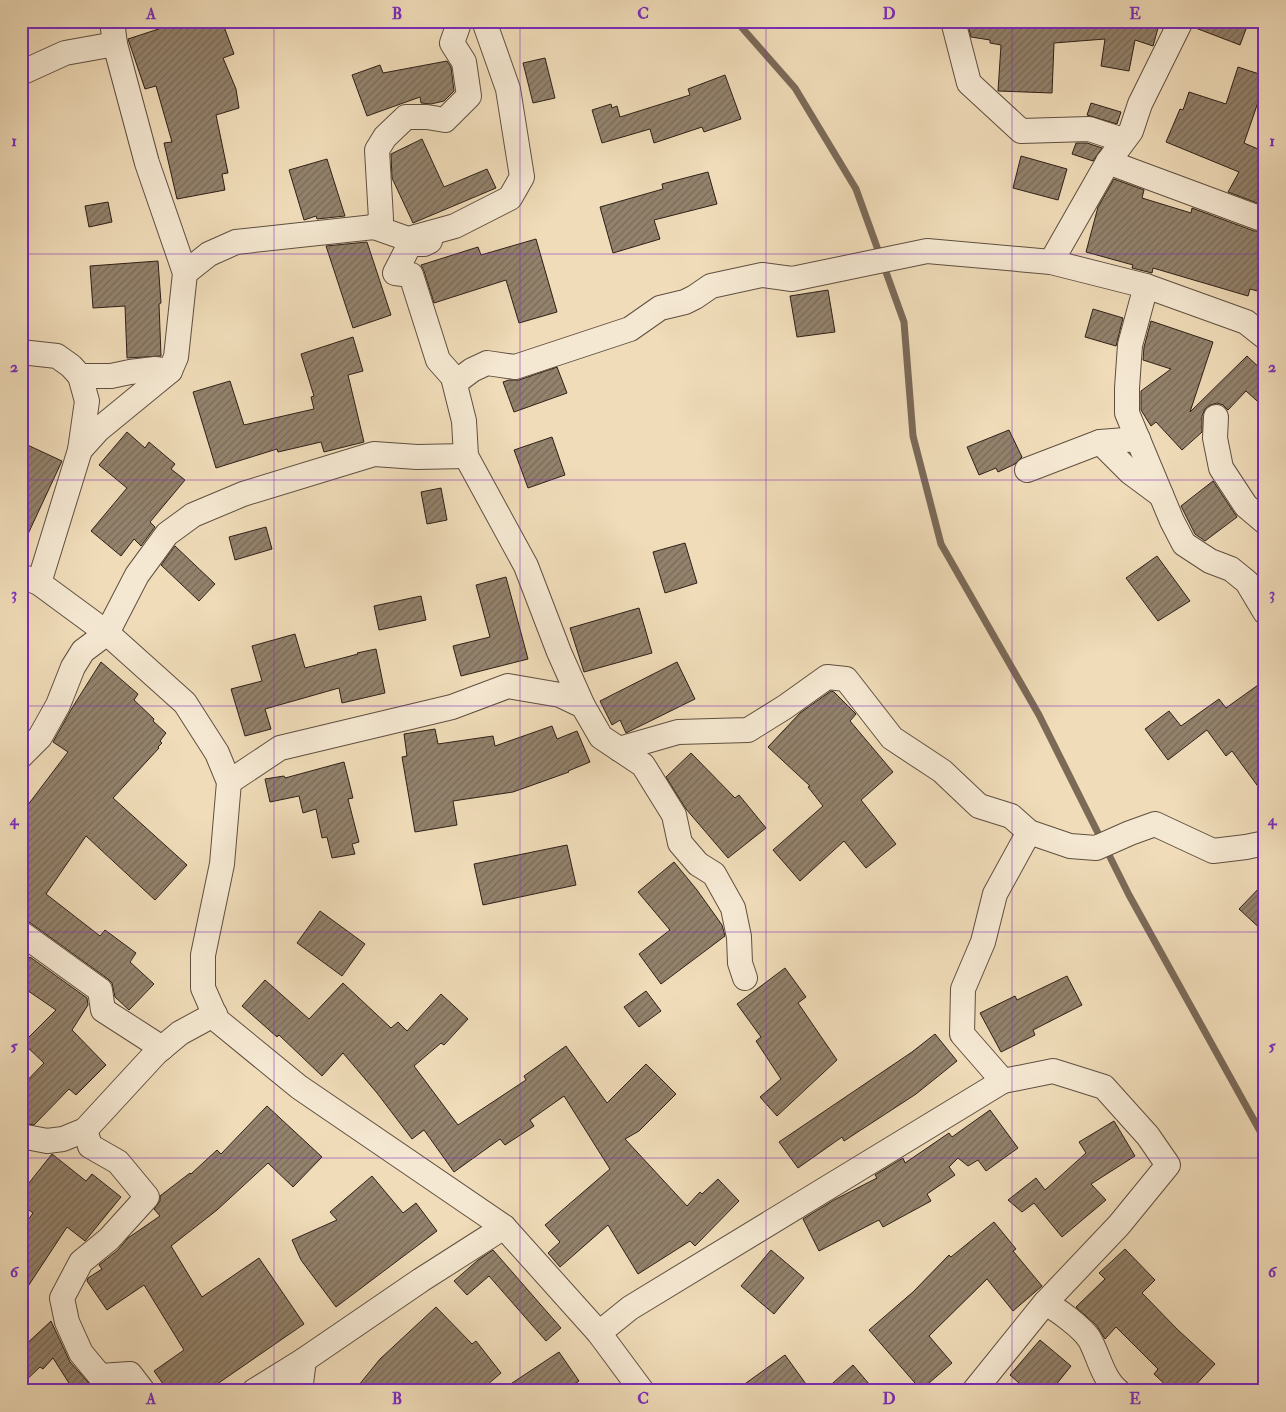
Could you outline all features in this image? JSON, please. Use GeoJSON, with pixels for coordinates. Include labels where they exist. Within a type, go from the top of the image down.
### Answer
{"type":"FeatureCollection","features":[{"type":"Feature","properties":{"kind":"street"},"geometry":{"type":"LineString","coordinates":[[374,227],[381,219],[377,150],[385,137],[406,118],[427,117],[445,120],[469,96],[464,62],[452,43],[458,26],[457,21]]}},
{"type":"Feature","properties":{"kind":"street"},"geometry":{"type":"LineString","coordinates":[[484,21],[508,89],[522,176],[510,198],[424,244],[410,244],[396,273],[410,275],[438,360],[453,376],[460,379],[472,370],[487,363],[515,367],[630,328],[660,308],[685,302],[711,286],[762,275],[792,279],[927,251],[1051,262],[1146,286],[1246,322],[1265,337]]}},
{"type":"Feature","properties":{"kind":"street"},"geometry":{"type":"LineString","coordinates":[[953,21],[970,83],[1021,131],[1089,130],[1123,140]]}},
{"type":"Feature","properties":{"kind":"street"},"geometry":{"type":"LineString","coordinates":[[1051,262],[1108,162],[1131,131],[1140,104],[1181,21]]}},
{"type":"Feature","properties":{"kind":"street"},"geometry":{"type":"LineString","coordinates":[[21,73],[65,53],[114,27],[147,163],[185,273],[176,357],[170,371],[98,430],[80,450]]}},
{"type":"Feature","properties":{"kind":"street"},"geometry":{"type":"LineString","coordinates":[[1108,162],[1259,218],[1265,217]]}},
{"type":"Feature","properties":{"kind":"street"},"geometry":{"type":"LineString","coordinates":[[185,273],[210,254],[236,242],[374,227],[408,239],[455,226]]}},
{"type":"Feature","properties":{"kind":"street"},"geometry":{"type":"LineString","coordinates":[[1146,286],[1130,345],[1127,414],[1172,521],[1184,544],[1210,561],[1231,569],[1247,582],[1265,612]]}},
{"type":"Feature","properties":{"kind":"street"},"geometry":{"type":"LineString","coordinates":[[21,352],[57,356],[72,366],[80,376],[87,401],[80,450],[30,580],[107,633],[185,702],[217,752],[229,782],[222,864],[203,955],[203,988],[217,1020],[299,1088],[504,1227],[599,1333],[642,1391]]}},
{"type":"Feature","properties":{"kind":"street"},"geometry":{"type":"LineString","coordinates":[[80,376],[111,376],[156,369],[170,371]]}},
{"type":"Feature","properties":{"kind":"street"},"geometry":{"type":"LineString","coordinates":[[453,376],[464,420],[466,456],[526,566],[559,652],[583,706],[601,737],[643,765],[674,815],[680,843],[698,864],[714,874],[733,908],[739,937],[740,963],[745,978]]}},
{"type":"Feature","properties":{"kind":"street"},"geometry":{"type":"LineString","coordinates":[[1216,417],[1215,438],[1221,468],[1246,506],[1265,522]]}},
{"type":"Feature","properties":{"kind":"street"},"geometry":{"type":"LineString","coordinates":[[1027,470],[1100,442],[1138,439]]}},
{"type":"Feature","properties":{"kind":"street"},"geometry":{"type":"LineString","coordinates":[[1100,442],[1130,472],[1162,495]]}},
{"type":"Feature","properties":{"kind":"street"},"geometry":{"type":"LineString","coordinates":[[21,756],[40,737],[58,705],[73,667],[84,651],[107,633],[137,575],[167,534],[193,515],[244,494],[374,454],[417,457],[466,456]]}},
{"type":"Feature","properties":{"kind":"street"},"geometry":{"type":"LineString","coordinates":[[619,749],[678,732],[748,730],[785,707],[827,677],[846,678],[892,738],[942,771],[979,806],[1010,816],[1030,832],[1070,846],[1096,848],[1155,824],[1213,851],[1265,843]]}},
{"type":"Feature","properties":{"kind":"street"},"geometry":{"type":"LineString","coordinates":[[229,782],[280,748],[452,707],[508,686],[560,695],[583,706]]}},
{"type":"Feature","properties":{"kind":"street"},"geometry":{"type":"LineString","coordinates":[[1003,1081],[962,1034],[963,989],[983,942],[996,894],[1030,832]]}},
{"type":"Feature","properties":{"kind":"street"},"geometry":{"type":"LineString","coordinates":[[21,933],[100,990],[103,1010],[162,1048]]}},
{"type":"Feature","properties":{"kind":"street"},"geometry":{"type":"LineString","coordinates":[[21,1136],[47,1141],[63,1139],[85,1130],[162,1048],[180,1033],[215,1014]]}},
{"type":"Feature","properties":{"kind":"street"},"geometry":{"type":"LineString","coordinates":[[599,1333],[630,1308],[1003,1081],[1053,1072],[1104,1088],[1148,1136],[1168,1165],[1119,1225],[1044,1303],[974,1391]]}},
{"type":"Feature","properties":{"kind":"street"},"geometry":{"type":"LineString","coordinates":[[85,1130],[90,1146],[118,1162],[147,1197],[108,1239],[81,1262],[62,1298],[67,1322],[81,1353],[100,1376],[130,1374],[143,1391]]}},
{"type":"Feature","properties":{"kind":"street"},"geometry":{"type":"LineString","coordinates":[[254,1391],[304,1360],[421,1280],[504,1227]]}},
{"type":"Feature","properties":{"kind":"street"},"geometry":{"type":"LineString","coordinates":[[1044,1303],[1058,1310],[1089,1338],[1110,1385],[1118,1391]]}},
{"type":"Feature","properties":{"kind":"street"},"geometry":{"type":"LineString","coordinates":[[300,1391],[304,1360]]}},
{"type":"Feature","properties":{"kind":"building"},"geometry":{"type":"Polygon","coordinates":[[[183,21],[222,21],[234,54],[223,58],[236,89],[239,108],[216,115],[228,173],[222,174],[225,190],[177,199],[164,143],[172,142],[156,86],[145,89],[128,39],[183,21]]]}},
{"type":"Feature","properties":{"kind":"building"},"geometry":{"type":"Polygon","coordinates":[[[967,21],[1032,21],[1031,26],[1088,21],[1160,21],[1153,46],[1135,40],[1129,71],[1101,66],[1105,39],[1054,43],[1052,93],[998,91],[1001,45],[990,43],[990,40],[971,37],[967,21]]]}},
{"type":"Feature","properties":{"kind":"building"},"geometry":{"type":"Polygon","coordinates":[[[1195,21],[1249,21],[1240,45],[1193,27],[1195,21]]]}},
{"type":"Feature","properties":{"kind":"building"},"geometry":{"type":"Polygon","coordinates":[[[545,58],[555,98],[533,103],[523,63],[545,58]]]}},
{"type":"Feature","properties":{"kind":"building"},"geometry":{"type":"Polygon","coordinates":[[[447,61],[451,67],[454,91],[444,101],[431,104],[421,103],[420,97],[367,116],[352,75],[380,65],[383,73],[447,61]]]}},
{"type":"Feature","properties":{"kind":"building"},"geometry":{"type":"Polygon","coordinates":[[[1238,67],[1265,76],[1265,82],[1244,143],[1265,152],[1265,204],[1260,204],[1228,192],[1239,172],[1166,142],[1180,109],[1183,110],[1189,92],[1226,104],[1238,67]]]}},
{"type":"Feature","properties":{"kind":"building"},"geometry":{"type":"Polygon","coordinates":[[[725,75],[741,119],[704,132],[702,127],[654,143],[650,129],[602,143],[592,110],[611,104],[612,108],[617,106],[620,117],[690,95],[688,89],[725,75]]]}},
{"type":"Feature","properties":{"kind":"building"},"geometry":{"type":"Polygon","coordinates":[[[1091,103],[1121,112],[1117,124],[1087,115],[1091,103]]]}},
{"type":"Feature","properties":{"kind":"building"},"geometry":{"type":"Polygon","coordinates":[[[422,139],[444,187],[487,169],[496,188],[413,223],[392,178],[391,154],[422,139]]]}},
{"type":"Feature","properties":{"kind":"building"},"geometry":{"type":"Polygon","coordinates":[[[1076,143],[1087,143],[1102,148],[1093,161],[1072,154],[1076,143]]]}},
{"type":"Feature","properties":{"kind":"building"},"geometry":{"type":"Polygon","coordinates":[[[1021,156],[1067,169],[1058,200],[1013,188],[1021,156]]]}},
{"type":"Feature","properties":{"kind":"building"},"geometry":{"type":"Polygon","coordinates":[[[327,159],[345,216],[317,219],[316,216],[304,220],[289,170],[327,159]]]}},
{"type":"Feature","properties":{"kind":"building"},"geometry":{"type":"Polygon","coordinates":[[[708,172],[717,204],[654,220],[660,239],[613,253],[600,207],[663,189],[662,184],[708,172]]]}},
{"type":"Feature","properties":{"kind":"building"},"geometry":{"type":"Polygon","coordinates":[[[1114,179],[1144,190],[1142,198],[1191,213],[1192,208],[1254,231],[1265,231],[1265,293],[1250,289],[1248,296],[1153,268],[1152,273],[1132,268],[1133,265],[1086,252],[1098,207],[1114,179]]]}},
{"type":"Feature","properties":{"kind":"building"},"geometry":{"type":"Polygon","coordinates":[[[108,202],[112,222],[89,227],[85,206],[108,202]]]}},
{"type":"Feature","properties":{"kind":"building"},"geometry":{"type":"Polygon","coordinates":[[[536,239],[557,312],[519,323],[506,280],[434,303],[421,265],[478,247],[481,255],[536,239]]]}},
{"type":"Feature","properties":{"kind":"building"},"geometry":{"type":"Polygon","coordinates":[[[367,242],[391,315],[353,328],[326,246],[367,242]]]}},
{"type":"Feature","properties":{"kind":"building"},"geometry":{"type":"Polygon","coordinates":[[[158,261],[161,303],[159,304],[161,356],[127,358],[125,306],[93,308],[90,266],[158,261]]]}},
{"type":"Feature","properties":{"kind":"building"},"geometry":{"type":"Polygon","coordinates":[[[828,290],[835,332],[797,337],[790,296],[828,290]]]}},
{"type":"Feature","properties":{"kind":"building"},"geometry":{"type":"Polygon","coordinates":[[[1093,309],[1123,318],[1116,346],[1085,337],[1093,309]]]}},
{"type":"Feature","properties":{"kind":"building"},"geometry":{"type":"Polygon","coordinates":[[[1151,321],[1213,342],[1190,412],[1247,356],[1265,373],[1265,408],[1246,391],[1228,410],[1223,405],[1217,403],[1210,405],[1205,409],[1202,416],[1202,432],[1182,450],[1156,422],[1151,426],[1141,410],[1141,391],[1171,369],[1143,360],[1144,347],[1151,321]]]}},
{"type":"Feature","properties":{"kind":"building"},"geometry":{"type":"Polygon","coordinates":[[[353,337],[363,371],[348,375],[364,442],[324,452],[321,442],[278,452],[277,449],[216,468],[193,392],[230,381],[244,425],[314,409],[311,397],[314,396],[301,354],[353,337]]]}},
{"type":"Feature","properties":{"kind":"building"},"geometry":{"type":"Polygon","coordinates":[[[557,367],[567,393],[514,412],[503,382],[519,380],[557,367]]]}},
{"type":"Feature","properties":{"kind":"building"},"geometry":{"type":"Polygon","coordinates":[[[1009,430],[1022,457],[1015,464],[998,472],[996,468],[979,475],[967,447],[1009,430]]]}},
{"type":"Feature","properties":{"kind":"building"},"geometry":{"type":"Polygon","coordinates":[[[127,432],[145,448],[149,442],[175,464],[171,469],[185,480],[150,522],[155,527],[141,546],[134,539],[121,556],[91,531],[127,488],[99,465],[127,432]]]}},
{"type":"Feature","properties":{"kind":"building"},"geometry":{"type":"Polygon","coordinates":[[[552,437],[565,475],[528,488],[514,450],[552,437]]]}},
{"type":"Feature","properties":{"kind":"building"},"geometry":{"type":"Polygon","coordinates":[[[21,442],[62,461],[21,549],[21,442]]]}},
{"type":"Feature","properties":{"kind":"building"},"geometry":{"type":"Polygon","coordinates":[[[1213,481],[1237,517],[1205,541],[1195,534],[1181,506],[1213,481]]]}},
{"type":"Feature","properties":{"kind":"building"},"geometry":{"type":"Polygon","coordinates":[[[441,488],[447,520],[427,524],[421,492],[441,488]]]}},
{"type":"Feature","properties":{"kind":"building"},"geometry":{"type":"Polygon","coordinates":[[[266,527],[272,549],[235,560],[229,537],[266,527]]]}},
{"type":"Feature","properties":{"kind":"building"},"geometry":{"type":"Polygon","coordinates":[[[685,543],[697,583],[665,593],[653,552],[685,543]]]}},
{"type":"Feature","properties":{"kind":"building"},"geometry":{"type":"Polygon","coordinates":[[[175,546],[215,584],[199,601],[161,565],[175,546]]]}},
{"type":"Feature","properties":{"kind":"building"},"geometry":{"type":"Polygon","coordinates":[[[1157,556],[1190,601],[1158,621],[1126,578],[1157,556]]]}},
{"type":"Feature","properties":{"kind":"building"},"geometry":{"type":"Polygon","coordinates":[[[506,577],[528,659],[461,676],[453,646],[490,637],[476,585],[506,577]]]}},
{"type":"Feature","properties":{"kind":"building"},"geometry":{"type":"Polygon","coordinates":[[[421,596],[426,620],[379,630],[374,606],[421,596]]]}},
{"type":"Feature","properties":{"kind":"building"},"geometry":{"type":"Polygon","coordinates":[[[639,608],[652,653],[584,672],[570,628],[639,608]]]}},
{"type":"Feature","properties":{"kind":"building"},"geometry":{"type":"Polygon","coordinates":[[[295,634],[305,668],[376,649],[385,693],[342,703],[339,688],[265,709],[271,729],[245,736],[231,689],[262,681],[252,646],[295,634]]]}},
{"type":"Feature","properties":{"kind":"building"},"geometry":{"type":"Polygon","coordinates":[[[101,662],[138,694],[134,700],[166,733],[160,741],[162,743],[159,748],[113,798],[187,865],[155,900],[86,836],[46,894],[100,936],[105,930],[136,953],[130,962],[154,984],[129,1010],[115,997],[112,983],[108,979],[29,922],[21,919],[21,814],[68,752],[53,742],[101,662]]]}},
{"type":"Feature","properties":{"kind":"building"},"geometry":{"type":"Polygon","coordinates":[[[677,662],[695,699],[626,733],[620,720],[612,725],[600,701],[677,662]]]}},
{"type":"Feature","properties":{"kind":"building"},"geometry":{"type":"Polygon","coordinates":[[[1265,680],[1265,796],[1232,751],[1226,756],[1207,730],[1168,760],[1145,729],[1169,711],[1181,726],[1219,699],[1226,708],[1265,680]]]}},
{"type":"Feature","properties":{"kind":"building"},"geometry":{"type":"Polygon","coordinates":[[[831,691],[856,714],[850,721],[893,772],[861,800],[896,844],[866,868],[844,841],[800,881],[773,850],[823,806],[808,787],[810,786],[768,747],[800,713],[831,691]]]}},
{"type":"Feature","properties":{"kind":"building"},"geometry":{"type":"Polygon","coordinates":[[[552,726],[557,739],[577,731],[590,762],[569,772],[513,792],[453,801],[457,825],[415,832],[402,757],[407,756],[404,734],[435,729],[438,744],[493,736],[495,746],[552,726]]]}},
{"type":"Feature","properties":{"kind":"building"},"geometry":{"type":"Polygon","coordinates":[[[691,753],[735,798],[739,795],[766,828],[728,858],[686,809],[666,777],[691,753]]]}},
{"type":"Feature","properties":{"kind":"building"},"geometry":{"type":"Polygon","coordinates":[[[344,762],[353,798],[348,799],[359,842],[352,844],[355,854],[332,858],[327,837],[322,838],[316,809],[303,813],[299,796],[270,802],[265,779],[284,776],[285,778],[344,762]]]}},
{"type":"Feature","properties":{"kind":"building"},"geometry":{"type":"Polygon","coordinates":[[[567,845],[576,885],[483,905],[474,864],[567,845]]]}},
{"type":"Feature","properties":{"kind":"building"},"geometry":{"type":"Polygon","coordinates":[[[674,862],[722,925],[725,936],[661,984],[639,954],[670,930],[638,892],[674,862]]]}},
{"type":"Feature","properties":{"kind":"building"},"geometry":{"type":"Polygon","coordinates":[[[1265,882],[1265,933],[1239,909],[1265,882]]]}},
{"type":"Feature","properties":{"kind":"building"},"geometry":{"type":"Polygon","coordinates":[[[320,911],[365,944],[342,976],[297,943],[320,911]]]}},
{"type":"Feature","properties":{"kind":"building"},"geometry":{"type":"Polygon","coordinates":[[[30,957],[87,998],[88,1005],[72,1030],[106,1065],[76,1095],[69,1089],[34,1125],[21,1123],[21,1087],[44,1063],[23,1043],[56,1010],[21,986],[21,970],[30,957]]]}},
{"type":"Feature","properties":{"kind":"building"},"geometry":{"type":"Polygon","coordinates":[[[785,968],[806,997],[798,1003],[837,1060],[777,1116],[760,1097],[781,1079],[756,1041],[761,1037],[737,1004],[785,968]]]}},
{"type":"Feature","properties":{"kind":"building"},"geometry":{"type":"Polygon","coordinates":[[[1067,976],[1082,1005],[1033,1030],[1035,1035],[1001,1052],[980,1013],[1015,996],[1017,1000],[1067,976]]]}},
{"type":"Feature","properties":{"kind":"building"},"geometry":{"type":"Polygon","coordinates":[[[265,980],[309,1019],[343,983],[391,1028],[398,1022],[407,1031],[441,994],[468,1019],[444,1045],[441,1043],[414,1066],[458,1125],[526,1080],[524,1076],[566,1046],[607,1103],[646,1064],[676,1094],[639,1131],[625,1139],[687,1206],[700,1192],[702,1194],[718,1179],[739,1201],[695,1246],[690,1241],[638,1274],[608,1225],[560,1267],[548,1253],[560,1242],[545,1225],[610,1169],[564,1096],[530,1120],[534,1126],[505,1145],[500,1139],[454,1172],[424,1130],[412,1139],[343,1053],[322,1076],[279,1035],[277,1037],[242,1006],[265,980]]]}},
{"type":"Feature","properties":{"kind":"building"},"geometry":{"type":"Polygon","coordinates":[[[646,991],[661,1011],[639,1027],[624,1007],[646,991]]]}},
{"type":"Feature","properties":{"kind":"building"},"geometry":{"type":"Polygon","coordinates":[[[935,1034],[957,1061],[916,1094],[844,1141],[842,1137],[798,1168],[779,1142],[912,1052],[935,1034]]]}},
{"type":"Feature","properties":{"kind":"building"},"geometry":{"type":"Polygon","coordinates":[[[267,1106],[322,1157],[293,1187],[268,1163],[217,1210],[171,1246],[202,1297],[259,1258],[304,1324],[207,1391],[168,1391],[154,1371],[184,1350],[144,1285],[107,1310],[87,1281],[88,1278],[102,1269],[99,1265],[118,1250],[128,1238],[160,1216],[154,1209],[160,1201],[160,1196],[191,1174],[217,1150],[221,1154],[267,1106]]]}},
{"type":"Feature","properties":{"kind":"building"},"geometry":{"type":"Polygon","coordinates":[[[990,1110],[1018,1148],[986,1171],[978,1160],[968,1166],[958,1158],[949,1167],[955,1175],[927,1194],[931,1201],[883,1227],[879,1220],[819,1251],[803,1219],[834,1200],[877,1178],[875,1175],[903,1158],[905,1163],[949,1133],[952,1137],[990,1110]]]}},
{"type":"Feature","properties":{"kind":"building"},"geometry":{"type":"Polygon","coordinates":[[[1114,1121],[1135,1156],[1091,1184],[1106,1200],[1062,1237],[1034,1203],[1022,1212],[1008,1200],[1036,1178],[1045,1190],[1086,1153],[1079,1142],[1114,1121]]]}},
{"type":"Feature","properties":{"kind":"building"},"geometry":{"type":"Polygon","coordinates":[[[52,1154],[86,1181],[92,1174],[121,1197],[85,1241],[67,1227],[21,1297],[21,1230],[33,1213],[21,1204],[21,1193],[52,1154]]]}},
{"type":"Feature","properties":{"kind":"building"},"geometry":{"type":"Polygon","coordinates":[[[372,1176],[403,1213],[416,1203],[437,1231],[336,1307],[301,1260],[292,1240],[337,1220],[330,1212],[372,1176]]]}},
{"type":"Feature","properties":{"kind":"building"},"geometry":{"type":"Polygon","coordinates":[[[994,1222],[1016,1249],[1013,1251],[1042,1286],[1013,1311],[987,1279],[929,1336],[952,1363],[921,1390],[869,1330],[913,1292],[949,1255],[951,1257],[994,1222]]]}},
{"type":"Feature","properties":{"kind":"building"},"geometry":{"type":"Polygon","coordinates":[[[1125,1249],[1155,1280],[1142,1293],[1215,1364],[1190,1391],[1172,1391],[1154,1374],[1158,1369],[1116,1327],[1105,1339],[1097,1326],[1076,1307],[1105,1279],[1099,1273],[1125,1249]]]}},
{"type":"Feature","properties":{"kind":"building"},"geometry":{"type":"Polygon","coordinates":[[[493,1250],[561,1328],[546,1341],[489,1276],[467,1295],[454,1281],[478,1260],[493,1250]]]}},
{"type":"Feature","properties":{"kind":"building"},"geometry":{"type":"Polygon","coordinates":[[[771,1250],[804,1278],[774,1314],[741,1286],[771,1250]]]}},
{"type":"Feature","properties":{"kind":"building"},"geometry":{"type":"Polygon","coordinates":[[[436,1307],[472,1344],[476,1341],[501,1373],[480,1391],[354,1391],[380,1359],[436,1307]]]}},
{"type":"Feature","properties":{"kind":"building"},"geometry":{"type":"Polygon","coordinates":[[[51,1321],[70,1362],[96,1391],[74,1391],[53,1358],[43,1369],[40,1367],[21,1385],[21,1349],[51,1321]]]}},
{"type":"Feature","properties":{"kind":"building"},"geometry":{"type":"Polygon","coordinates":[[[1040,1340],[1071,1366],[1051,1391],[1028,1391],[1010,1375],[1040,1340]]]}},
{"type":"Feature","properties":{"kind":"building"},"geometry":{"type":"Polygon","coordinates":[[[559,1352],[579,1381],[565,1391],[500,1391],[559,1352]]]}},
{"type":"Feature","properties":{"kind":"building"},"geometry":{"type":"Polygon","coordinates":[[[785,1355],[811,1391],[735,1391],[785,1355]]]}},
{"type":"Feature","properties":{"kind":"building"},"geometry":{"type":"Polygon","coordinates":[[[853,1365],[875,1391],[824,1391],[853,1365]]]}},
{"type":"Feature","properties":{"kind":"waterway"},"geometry":{"type":"LineString","coordinates":[[736,21],[795,88],[856,189],[904,322],[913,436],[941,544],[1039,715],[1129,895],[1265,1140]]}}]}
